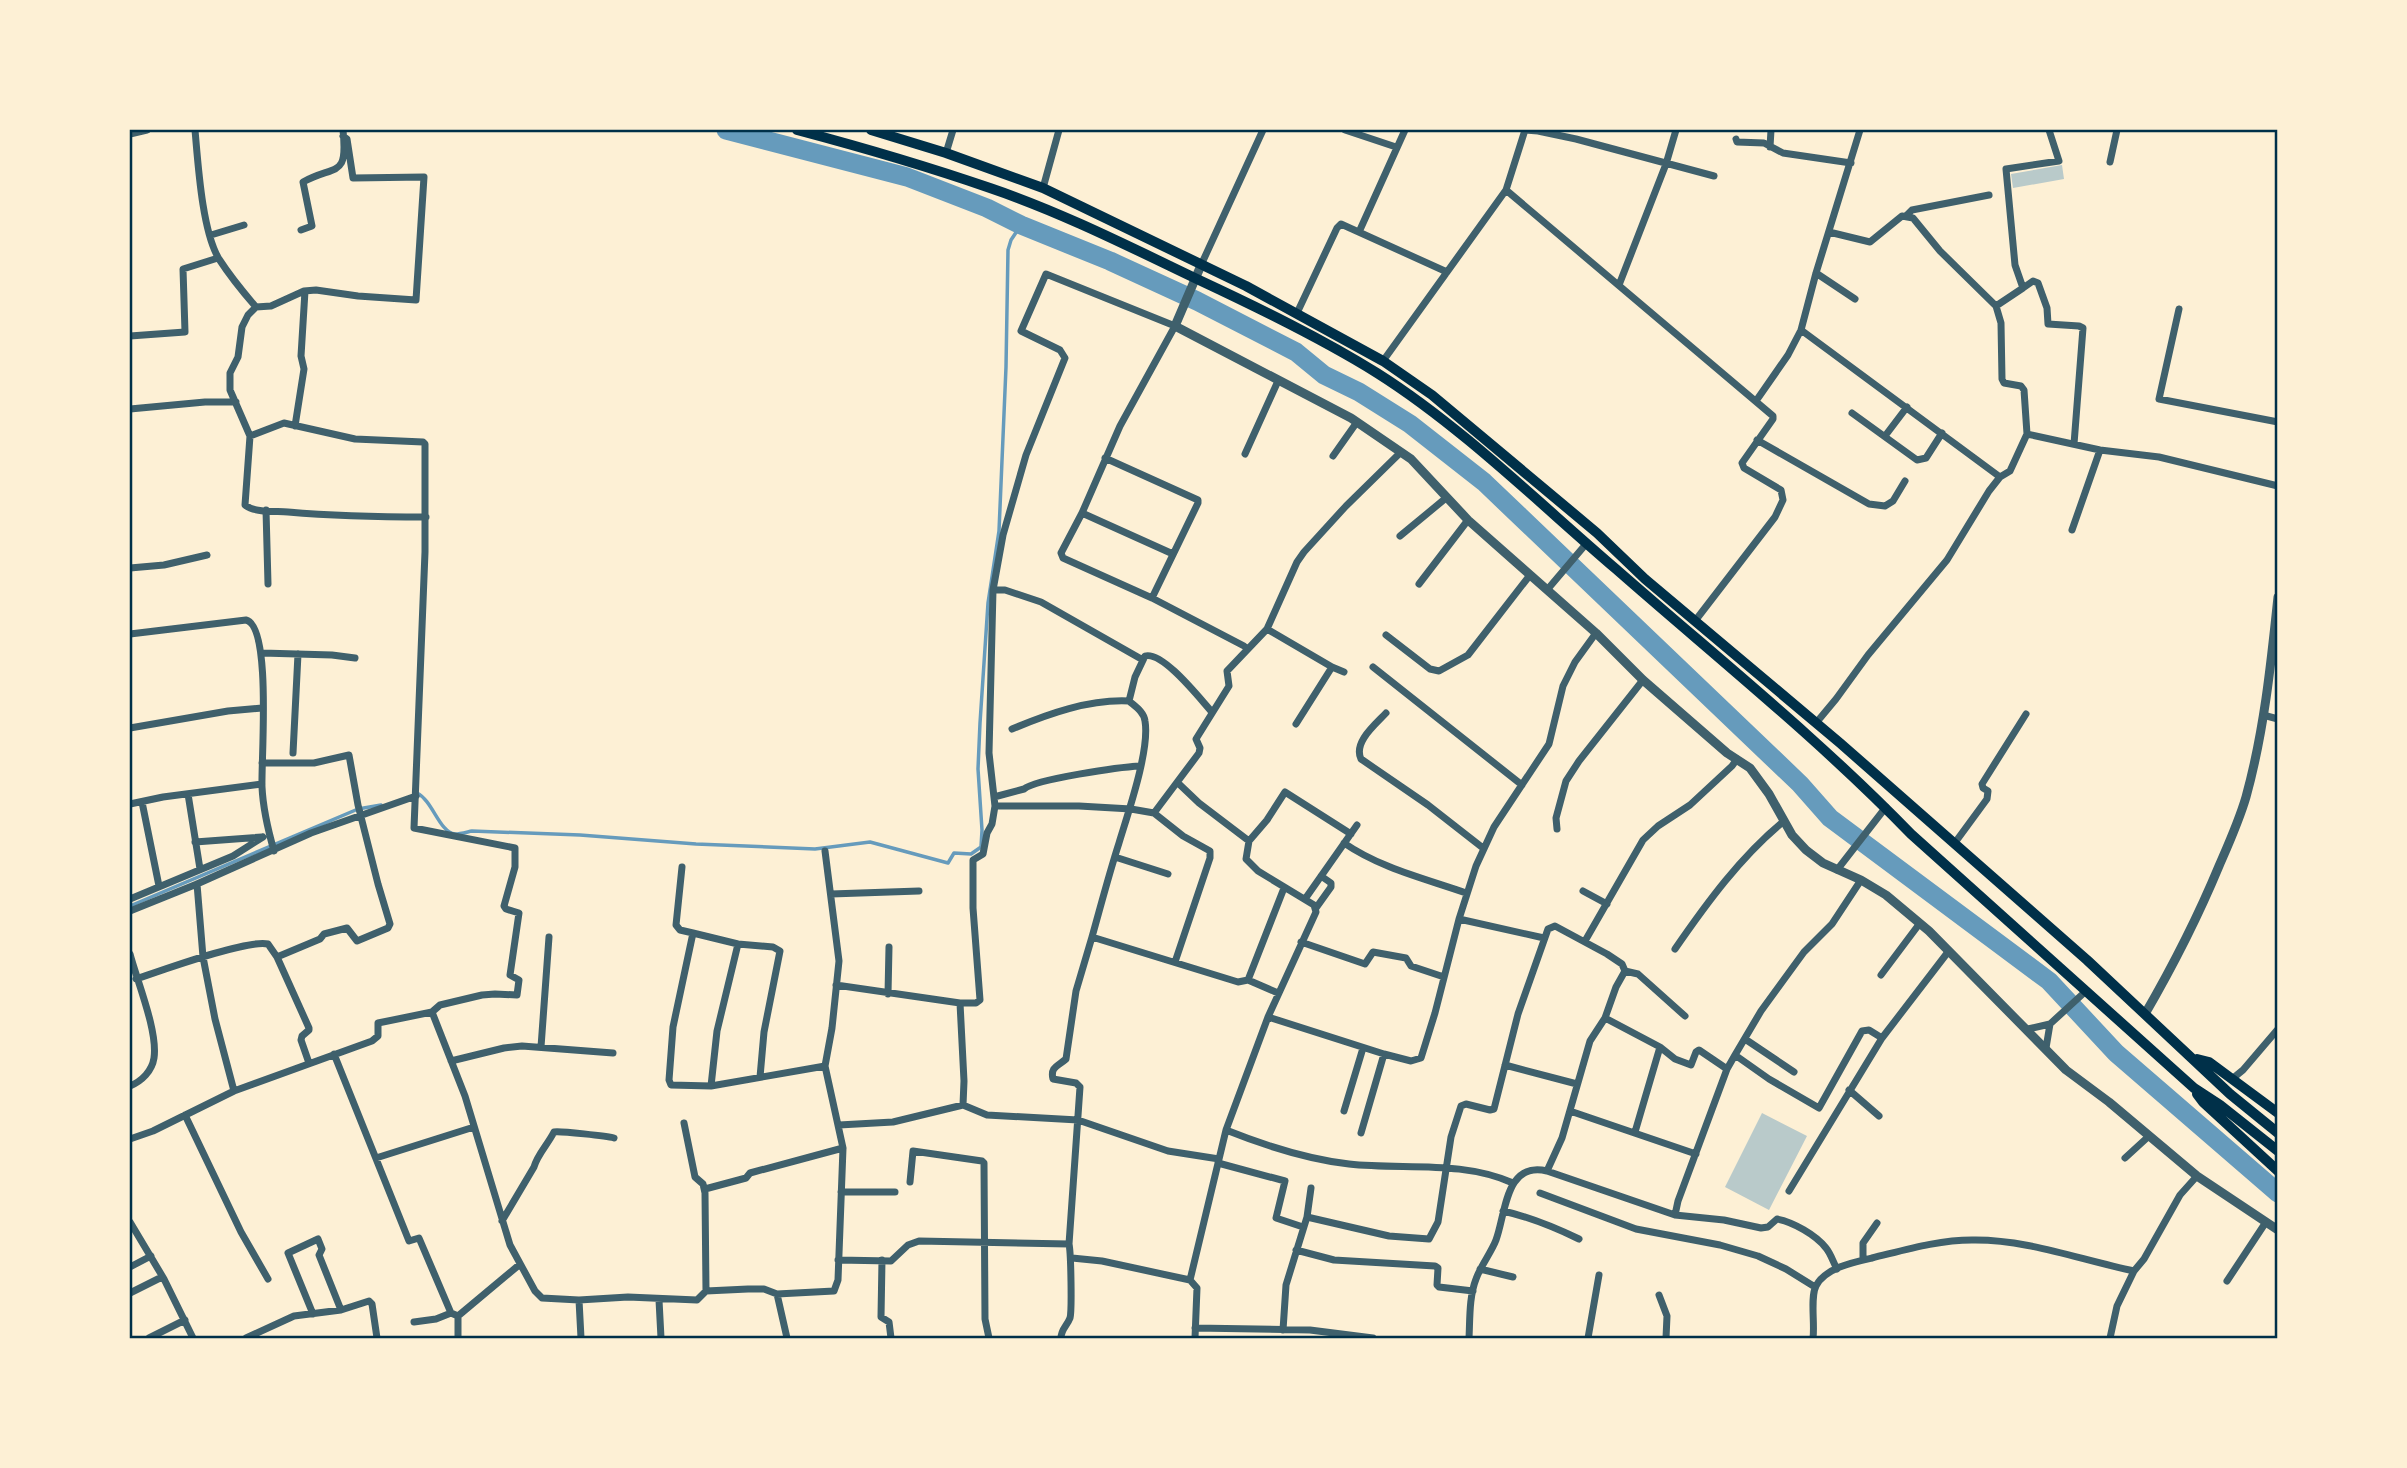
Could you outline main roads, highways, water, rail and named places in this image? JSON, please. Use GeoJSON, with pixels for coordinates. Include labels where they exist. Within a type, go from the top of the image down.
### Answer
{"type":"FeatureCollection","features":[{"type":"Feature","properties":{"kind":"highway"},"geometry":{"type":"LineString","coordinates":[[797,130],[865,148],[989,188],[1139,251],[1194,282],[1239,299],[1353,360],[1411,397],[1457,433],[1583,548],[1886,807],[1911,834],[2193,1088],[2220,1105],[2277,1151]]}},
{"type":"Feature","properties":{"kind":"highway"},"geometry":{"type":"LineString","coordinates":[[871,130],[946,153],[1043,188],[1202,263],[1383,360],[1419,385],[1588,525],[1954,844],[2146,1014],[2230,1094],[2277,1133]]}},
{"type":"Feature","properties":{"kind":"highway"},"geometry":{"type":"LineString","coordinates":[[1411,397],[1419,385]]}},
{"type":"Feature","properties":{"kind":"highway"},"geometry":{"type":"LineString","coordinates":[[2194,1058],[2209,1062],[2277,1113]]}},
{"type":"Feature","properties":{"kind":"highway"},"geometry":{"type":"LineString","coordinates":[[2193,1088],[2203,1102],[2277,1171]]}},
{"type":"Feature","properties":{"kind":"waterway"},"geometry":{"type":"LineString","coordinates":[[726,130],[907,177],[987,208],[1197,301],[1296,352],[1324,375],[1359,392],[1410,424],[1484,482],[1800,784],[1830,818],[2049,981],[2116,1053],[2278,1193]]}},
{"type":"Feature","properties":{"kind":"waterway"},"geometry":{"type":"LineString","coordinates":[[417,793],[423,797],[445,828],[455,834],[472,831],[580,835],[815,849],[870,842],[948,863],[954,853],[971,854],[981,847],[978,769],[980,723],[988,603],[999,531],[1008,250],[1021,225]]}},
{"type":"Feature","properties":{"kind":"waterway"},"geometry":{"type":"LineString","coordinates":[[130,906],[358,809],[381,805]]}}]}
